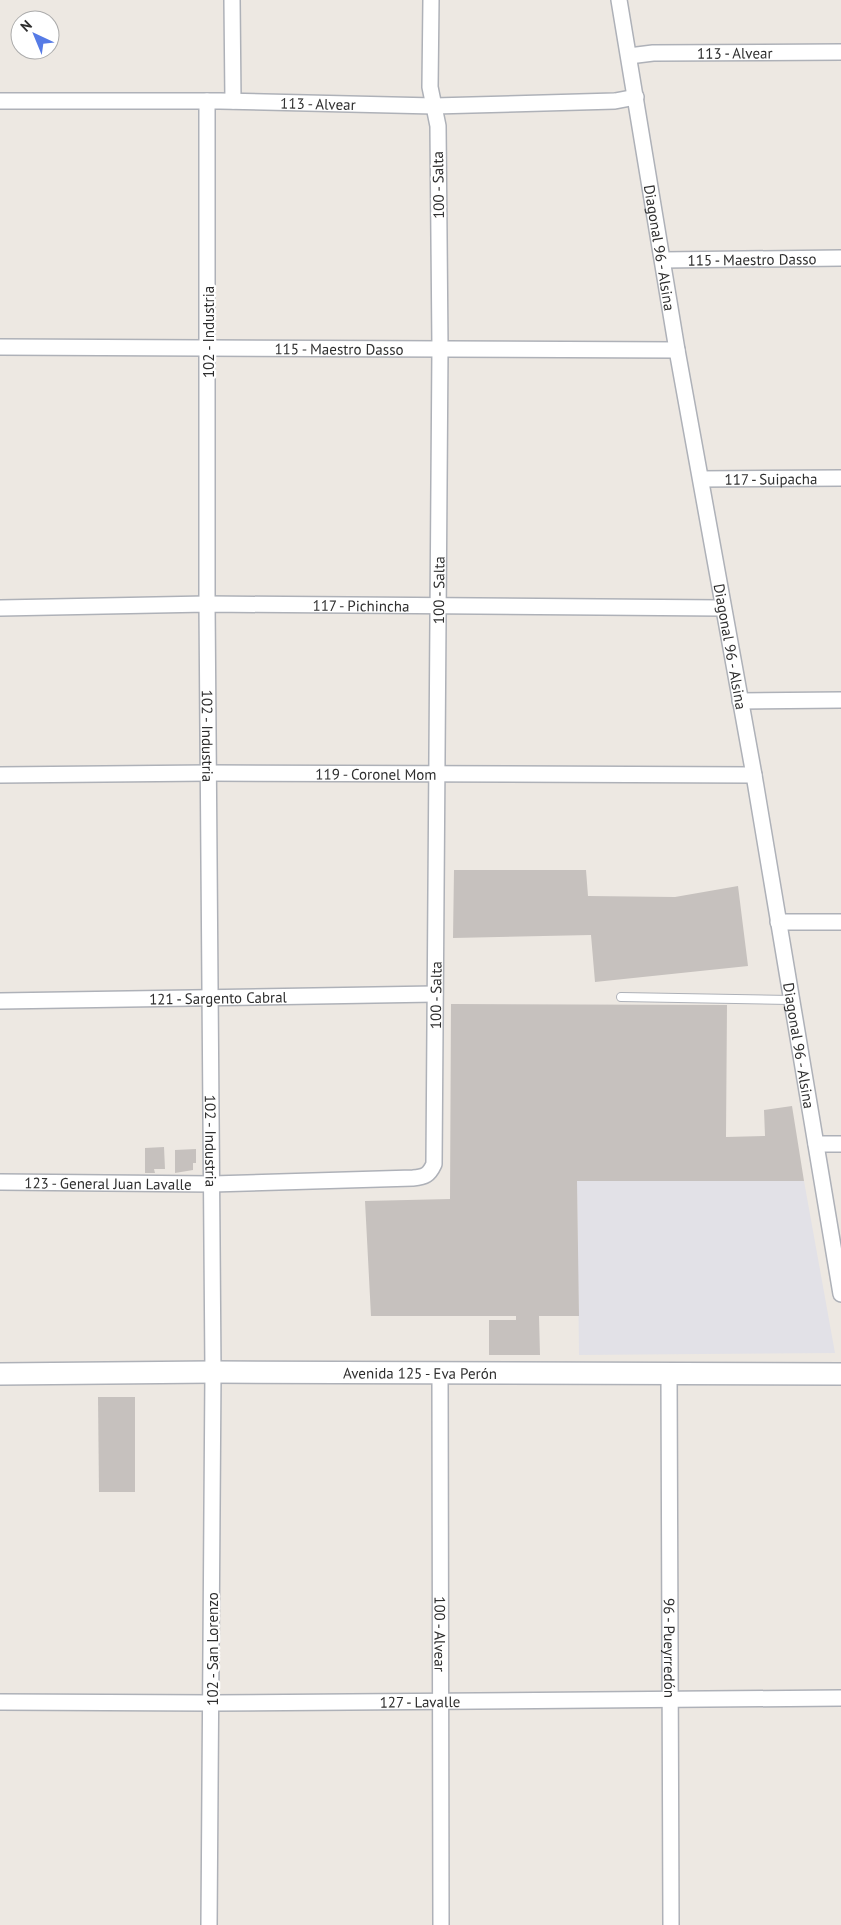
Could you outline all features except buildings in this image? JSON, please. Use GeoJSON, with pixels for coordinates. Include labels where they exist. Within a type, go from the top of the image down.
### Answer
{"type":"FeatureCollection","features":[{"type":"Feature","properties":{"kind":"main road","name":"Avenida 125 - Eva Perón"},"geometry":{"type":"LineString","coordinates":[[0,1374],[213,1372],[841,1374]]}},
{"type":"Feature","properties":{"kind":"street"},"geometry":{"type":"LineString","coordinates":[[232,0],[233,101]]}},
{"type":"Feature","properties":{"kind":"street","name":"100 - Salta"},"geometry":{"type":"LineString","coordinates":[[424,1177],[431,1172],[434,1164],[440,348],[438,126],[430,87],[431,0]]}},
{"type":"Feature","properties":{"kind":"street","name":"Diagonal 96 - Alsina"},"geometry":{"type":"LineString","coordinates":[[619,0],[677,350],[722,608],[754,775],[790,1000],[841,1294]]}},
{"type":"Feature","properties":{"kind":"street","name":"113 - Alvear"},"geometry":{"type":"LineString","coordinates":[[629,56],[653,53],[841,52]]}},
{"type":"Feature","properties":{"kind":"street","name":"113 - Alvear"},"geometry":{"type":"LineString","coordinates":[[0,101],[233,101],[434,106],[615,101],[636,97]]}},
{"type":"Feature","properties":{"kind":"street","name":"102 - Industria"},"geometry":{"type":"LineString","coordinates":[[207,101],[207,604],[213,1372]]}},
{"type":"Feature","properties":{"kind":"street","name":"115 - Maestro Dasso"},"geometry":{"type":"LineString","coordinates":[[663,260],[841,258]]}},
{"type":"Feature","properties":{"kind":"street","name":"115 - Maestro Dasso"},"geometry":{"type":"LineString","coordinates":[[0,347],[677,350]]}},
{"type":"Feature","properties":{"kind":"street","name":"117 - Suipacha"},"geometry":{"type":"LineString","coordinates":[[701,479],[841,478]]}},
{"type":"Feature","properties":{"kind":"street","name":"117 - Pichincha"},"geometry":{"type":"LineString","coordinates":[[0,608],[207,604],[722,608]]}},
{"type":"Feature","properties":{"kind":"street"},"geometry":{"type":"LineString","coordinates":[[740,700],[841,700]]}},
{"type":"Feature","properties":{"kind":"street","name":"119 - Coronel Mom"},"geometry":{"type":"LineString","coordinates":[[0,775],[209,773],[754,775]]}},
{"type":"Feature","properties":{"kind":"street"},"geometry":{"type":"LineString","coordinates":[[778,922],[841,922]]}},
{"type":"Feature","properties":{"kind":"street","name":"121 - Sargento Cabral"},"geometry":{"type":"LineString","coordinates":[[0,1001],[435,994]]}},
{"type":"Feature","properties":{"kind":"street"},"geometry":{"type":"LineString","coordinates":[[816,1144],[841,1144]]}},
{"type":"Feature","properties":{"kind":"street","name":"123 - General Juan Lavalle"},"geometry":{"type":"LineString","coordinates":[[0,1182],[212,1184],[424,1177]]}},
{"type":"Feature","properties":{"kind":"street","name":"102 - San Lorenzo"},"geometry":{"type":"LineString","coordinates":[[209,1925],[213,1372]]}},
{"type":"Feature","properties":{"kind":"street","name":"96 - Pueyrredón"},"geometry":{"type":"LineString","coordinates":[[668,1372],[671,1925]]}},
{"type":"Feature","properties":{"kind":"street","name":"100 - Alvear"},"geometry":{"type":"LineString","coordinates":[[440,1373],[441,1925]]}},
{"type":"Feature","properties":{"kind":"street","name":"127 - Lavalle"},"geometry":{"type":"LineString","coordinates":[[0,1702],[212,1703],[841,1698]]}},
{"type":"Feature","properties":{"kind":"lane"},"geometry":{"type":"LineString","coordinates":[[621,997],[790,1000]]}},
{"type":"Feature","properties":{"kind":"shaded area"},"geometry":{"type":"Polygon","coordinates":[[[577,1181],[804,1181],[835,1353],[579,1355],[577,1181]]]}}]}
